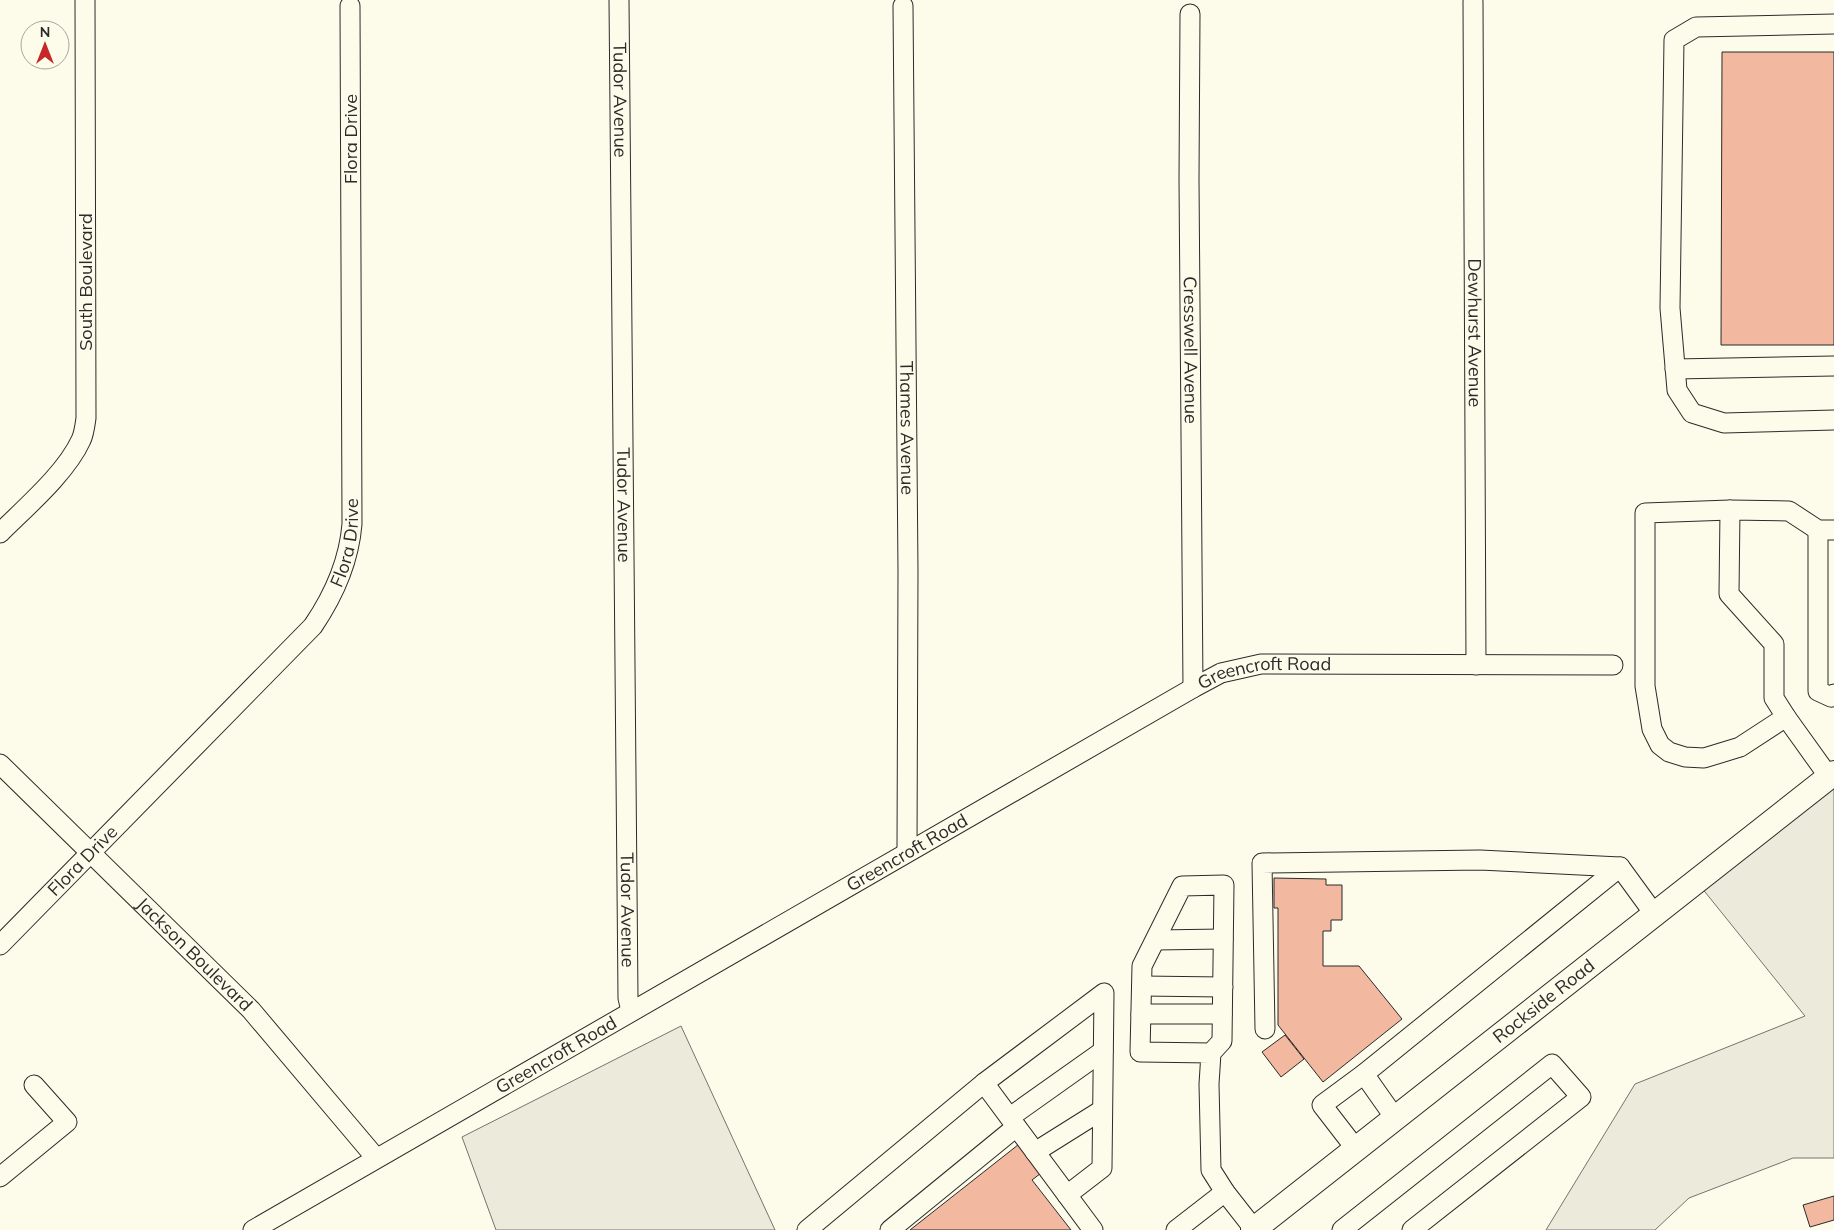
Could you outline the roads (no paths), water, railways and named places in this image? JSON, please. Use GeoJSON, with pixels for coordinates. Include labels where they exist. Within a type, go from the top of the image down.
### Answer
{"type":"FeatureCollection","features":[{"type":"Feature","properties":{"kind":"main road","name":"Rockside Road"},"geometry":{"type":"LineString","coordinates":[[1254,1230],[1832,775]]}},
{"type":"Feature","properties":{"kind":"street","name":"South Boulevard"},"geometry":{"type":"LineString","coordinates":[[0,533],[74,454],[82,438],[86,418],[85,0]]}},
{"type":"Feature","properties":{"kind":"street","name":"Tudor Avenue"},"geometry":{"type":"LineString","coordinates":[[619,0],[628,998],[631,1011]]}},
{"type":"Feature","properties":{"kind":"street","name":"Dewhurst Avenue"},"geometry":{"type":"LineString","coordinates":[[1473,2],[1476,665]]}},
{"type":"Feature","properties":{"kind":"street","name":"Flora Drive"},"geometry":{"type":"LineString","coordinates":[[0,945],[313,626],[329,602],[345,562],[352,524],[350,6]]}},
{"type":"Feature","properties":{"kind":"street","name":"Thames Avenue"},"geometry":{"type":"LineString","coordinates":[[903,6],[908,571],[907,851]]}},
{"type":"Feature","properties":{"kind":"street","name":"Cresswell Avenue"},"geometry":{"type":"LineString","coordinates":[[1190,14],[1189,188],[1193,688]]}},
{"type":"Feature","properties":{"kind":"street"},"geometry":{"type":"LineString","coordinates":[[1834,24],[1696,26],[1674,40],[1670,308],[1677,390],[1692,413],[1724,422],[1834,420]]}},
{"type":"Feature","properties":{"kind":"street"},"geometry":{"type":"LineString","coordinates":[[1675,369],[1834,366]]}},
{"type":"Feature","properties":{"kind":"street"},"geometry":{"type":"LineString","coordinates":[[1730,510],[1729,594],[1774,644],[1774,698],[1786,717],[1832,775]]}},
{"type":"Feature","properties":{"kind":"street"},"geometry":{"type":"LineString","coordinates":[[1786,717],[1740,747],[1704,758],[1685,757],[1669,752],[1660,745],[1652,729],[1645,686],[1645,512],[1789,511],[1826,530],[1818,690],[1831,697],[1834,694]]}},
{"type":"Feature","properties":{"kind":"street","name":"Greencroft Road"},"geometry":{"type":"LineString","coordinates":[[254,1230],[907,851],[1221,673],[1261,664],[1613,665]]}},
{"type":"Feature","properties":{"kind":"street","name":"Jackson Boulevard"},"geometry":{"type":"LineString","coordinates":[[0,764],[92,852],[251,1010],[376,1158]]}},
{"type":"Feature","properties":{"kind":"street"},"geometry":{"type":"LineString","coordinates":[[1264,1029],[1262,863],[1480,860],[1620,867]]}},
{"type":"Feature","properties":{"kind":"street"},"geometry":{"type":"LineString","coordinates":[[1620,867],[1655,915]]}},
{"type":"Feature","properties":{"kind":"street"},"geometry":{"type":"LineString","coordinates":[[1356,1149],[1322,1105],[1364,1074],[1620,867]]}},
{"type":"Feature","properties":{"kind":"street"},"geometry":{"type":"LineString","coordinates":[[1210,1053],[1140,1052],[1142,966],[1182,886],[1224,884],[1222,1041],[1210,1053],[1211,1170],[1254,1230]]}},
{"type":"Feature","properties":{"kind":"street"},"geometry":{"type":"LineString","coordinates":[[1156,940],[1223,939]]}},
{"type":"Feature","properties":{"kind":"street"},"geometry":{"type":"LineString","coordinates":[[1142,986],[1223,988]]}},
{"type":"Feature","properties":{"kind":"street"},"geometry":{"type":"LineString","coordinates":[[807,1230],[984,1083],[1104,993],[1102,1168],[1067,1195]]}},
{"type":"Feature","properties":{"kind":"street"},"geometry":{"type":"LineString","coordinates":[[1141,1014],[1222,1014]]}},
{"type":"Feature","properties":{"kind":"street"},"geometry":{"type":"LineString","coordinates":[[890,1230],[1013,1122],[1103,1051]]}},
{"type":"Feature","properties":{"kind":"street"},"geometry":{"type":"LineString","coordinates":[[1342,1230],[1552,1064],[1581,1097],[1412,1230]]}},
{"type":"Feature","properties":{"kind":"street"},"geometry":{"type":"LineString","coordinates":[[1364,1074],[1395,1118]]}},
{"type":"Feature","properties":{"kind":"street"},"geometry":{"type":"LineString","coordinates":[[984,1083],[1093,1230]]}},
{"type":"Feature","properties":{"kind":"street"},"geometry":{"type":"LineString","coordinates":[[0,1177],[67,1122],[34,1085]]}},
{"type":"Feature","properties":{"kind":"street"},"geometry":{"type":"LineString","coordinates":[[1035,1152],[1102,1110]]}},
{"type":"Feature","properties":{"kind":"street"},"geometry":{"type":"LineString","coordinates":[[1176,1230],[1225,1192]]}}]}
